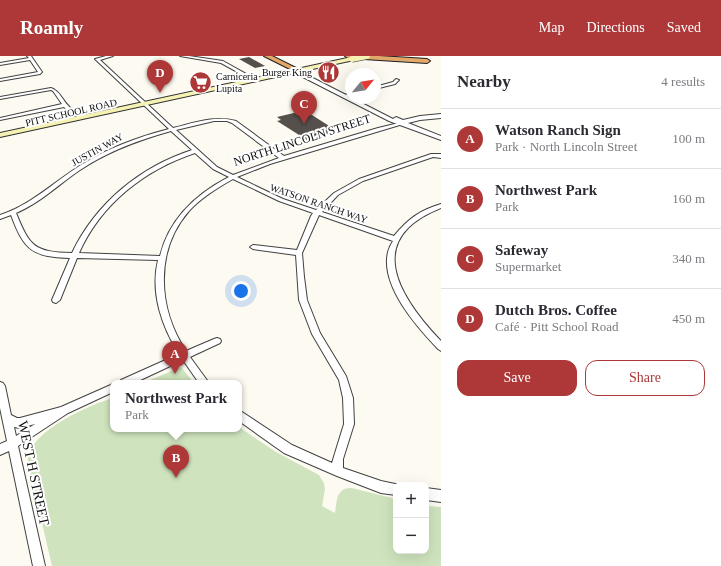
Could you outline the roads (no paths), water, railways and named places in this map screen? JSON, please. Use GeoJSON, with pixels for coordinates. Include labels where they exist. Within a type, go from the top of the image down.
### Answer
{"type":"FeatureCollection","features":[{"type":"Feature","properties":{"kind":"highway"},"geometry":{"type":"LineString","coordinates":[[267,56],[281,61],[298,71]]}},
{"type":"Feature","properties":{"kind":"highway"},"geometry":{"type":"LineString","coordinates":[[368,56],[432,60]]}},
{"type":"Feature","properties":{"kind":"highway"},"geometry":{"type":"LineString","coordinates":[[414,56],[432,60]]}},
{"type":"Feature","properties":{"kind":"highway"},"geometry":{"type":"LineString","coordinates":[[350,58],[432,60]]}},
{"type":"Feature","properties":{"kind":"main road","name":"PITT SCHOOL ROAD"},"geometry":{"type":"LineString","coordinates":[[0,134],[281,75],[350,58],[368,56]]}},
{"type":"Feature","properties":{"kind":"main road"},"geometry":{"type":"LineString","coordinates":[[281,61],[289,69],[281,75]]}},
{"type":"Feature","properties":{"kind":"main road","name":"PITT SCHOOL ROAD"},"geometry":{"type":"LineString","coordinates":[[0,138],[140,107],[145,104]]}},
{"type":"Feature","properties":{"kind":"street","name":"WATSON RANCH WAY"},"geometry":{"type":"LineString","coordinates":[[111,56],[97,59],[215,168],[276,198],[395,238]]}},
{"type":"Feature","properties":{"kind":"street"},"geometry":{"type":"LineString","coordinates":[[182,56],[222,62],[255,80]]}},
{"type":"Feature","properties":{"kind":"street"},"geometry":{"type":"LineString","coordinates":[[0,64],[30,58],[40,72],[32,75],[0,80]]}},
{"type":"Feature","properties":{"kind":"street"},"geometry":{"type":"LineString","coordinates":[[298,71],[301,74],[345,93]]}},
{"type":"Feature","properties":{"kind":"street"},"geometry":{"type":"LineString","coordinates":[[381,86],[394,83],[397,80]]}},
{"type":"Feature","properties":{"kind":"street"},"geometry":{"type":"LineString","coordinates":[[0,98],[51,89],[54,90],[70,112],[84,116]]}},
{"type":"Feature","properties":{"kind":"street"},"geometry":{"type":"LineString","coordinates":[[364,104],[391,120],[441,138]]}},
{"type":"Feature","properties":{"kind":"street"},"geometry":{"type":"LineString","coordinates":[[366,104],[401,123]]}},
{"type":"Feature","properties":{"kind":"street"},"geometry":{"type":"LineString","coordinates":[[0,119],[65,105]]}},
{"type":"Feature","properties":{"kind":"street"},"geometry":{"type":"LineString","coordinates":[[64,120],[69,117],[70,112]]}},
{"type":"Feature","properties":{"kind":"street","name":"NORTH LINCOLN STREET"},"geometry":{"type":"LineString","coordinates":[[202,380],[184,356],[170,329],[162,305],[159,278],[161,258],[167,239],[181,216],[201,196],[232,177],[248,170],[401,123],[420,118],[441,116]]}},
{"type":"Feature","properties":{"kind":"street","name":"JUSTIN WAY"},"geometry":{"type":"LineString","coordinates":[[0,217],[14,213],[37,200],[61,181],[85,165],[120,145],[214,120],[227,120],[234,122],[284,159]]}},
{"type":"Feature","properties":{"kind":"street"},"geometry":{"type":"LineString","coordinates":[[56,300],[75,256],[93,223],[108,204],[156,167],[174,158],[196,151]]}},
{"type":"Feature","properties":{"kind":"street"},"geometry":{"type":"LineString","coordinates":[[337,471],[338,459],[348,424],[348,398],[343,379],[316,334],[303,300],[299,253],[317,213],[336,194],[361,180],[433,155],[441,156]]}},
{"type":"Feature","properties":{"kind":"street"},"geometry":{"type":"LineString","coordinates":[[441,206],[411,220],[395,238],[391,251],[391,268],[397,291],[406,307],[441,347]]}},
{"type":"Feature","properties":{"kind":"street"},"geometry":{"type":"LineString","coordinates":[[14,213],[25,242],[30,247],[43,252],[75,256],[161,258]]}},
{"type":"Feature","properties":{"kind":"street"},"geometry":{"type":"LineString","coordinates":[[253,247],[299,253]]}},
{"type":"Feature","properties":{"kind":"street"},"geometry":{"type":"LineString","coordinates":[[131,380],[217,341]]}},
{"type":"Feature","properties":{"kind":"street","name":"WEST H STREET"},"geometry":{"type":"LineString","coordinates":[[0,386],[39,566]]}},
{"type":"Feature","properties":{"kind":"street"},"geometry":{"type":"LineString","coordinates":[[0,450],[13,444],[65,410],[110,390]]}},
{"type":"Feature","properties":{"kind":"street"},"geometry":{"type":"LineString","coordinates":[[7,418],[17,423],[24,423],[49,413],[65,410]]}},
{"type":"Feature","properties":{"kind":"street"},"geometry":{"type":"LineString","coordinates":[[242,417],[288,450],[337,471],[381,487],[393,489]]}},
{"type":"Feature","properties":{"kind":"street"},"geometry":{"type":"LineString","coordinates":[[429,494],[441,496]]}},
{"type":"Feature","properties":{"kind":"place","name":"Burger King"},"geometry":{"type":"Point","coordinates":[328,72]}},
{"type":"Feature","properties":{"kind":"place","name":"Carniceria Lupita"},"geometry":{"type":"Point","coordinates":[200,82]}},
{"type":"Feature","properties":{"kind":"place","name":"Dutch Bros. Coffee"},"geometry":{"type":"Point","coordinates":[160,93]}},
{"type":"Feature","properties":{"kind":"place","name":"Safeway"},"geometry":{"type":"Point","coordinates":[304,124]}},
{"type":"Feature","properties":{"kind":"place","name":"Watson Ranch Sign"},"geometry":{"type":"Point","coordinates":[175,374]}},
{"type":"Feature","properties":{"kind":"place","name":"Northwest Park"},"geometry":{"type":"Point","coordinates":[176,478]}}]}
